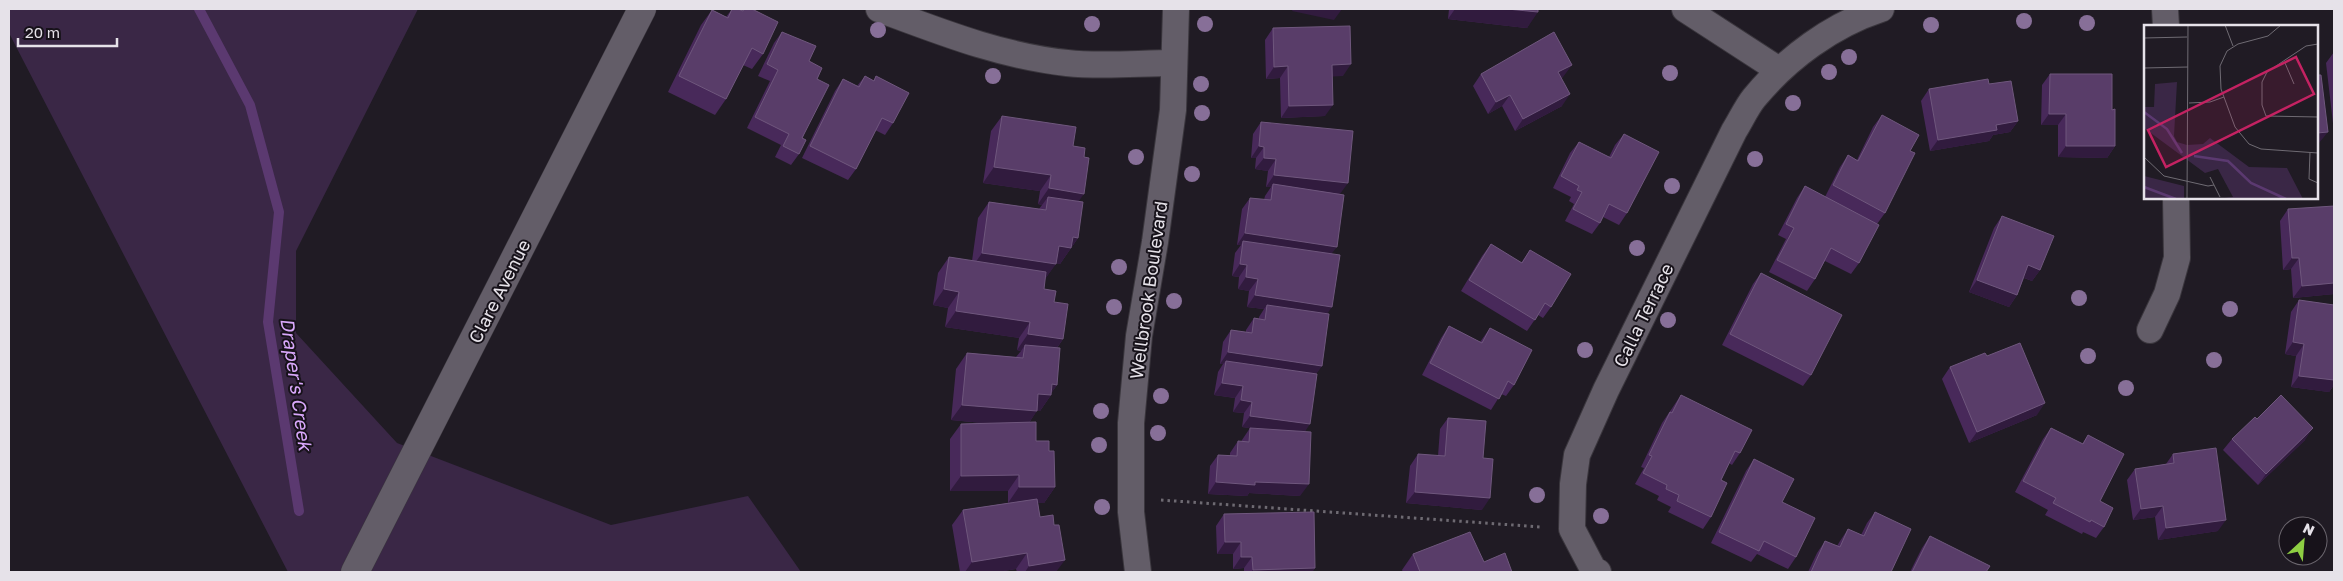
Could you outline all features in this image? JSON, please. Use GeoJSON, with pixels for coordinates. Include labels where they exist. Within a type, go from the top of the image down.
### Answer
{"type":"FeatureCollection","features":[{"type":"Feature","properties":{"kind":"street","name":"Clare Avenue"},"geometry":{"type":"LineString","coordinates":[[355,572],[642,9]]}},
{"type":"Feature","properties":{"kind":"street"},"geometry":{"type":"LineString","coordinates":[[880,9],[964,41],[1018,56],[1068,64],[1174,63]]}},
{"type":"Feature","properties":{"kind":"street","name":"Wellbrook Boulevard"},"geometry":{"type":"LineString","coordinates":[[1138,572],[1130,497],[1131,423],[1139,336],[1173,110],[1176,9]]}},
{"type":"Feature","properties":{"kind":"street"},"geometry":{"type":"LineString","coordinates":[[1685,9],[1779,70]]}},
{"type":"Feature","properties":{"kind":"street","name":"Calla Terrace"},"geometry":{"type":"LineString","coordinates":[[1572,529],[1573,484],[1577,455],[1588,428],[1734,131],[1753,99],[1779,70],[1811,44],[1844,25],[1881,9]]}},
{"type":"Feature","properties":{"kind":"street"},"geometry":{"type":"LineString","coordinates":[[2165,9],[2166,25]]}},
{"type":"Feature","properties":{"kind":"street"},"geometry":{"type":"LineString","coordinates":[[2150,330],[2167,294],[2177,258],[2176,199]]}},
{"type":"Feature","properties":{"kind":"street"},"geometry":{"type":"LineString","coordinates":[[1572,529],[1594,569],[1598,572]]}},
{"type":"Feature","properties":{"kind":"path"},"geometry":{"type":"LineString","coordinates":[[1130,497],[1572,529]]}},
{"type":"Feature","properties":{"kind":"shaded area"},"geometry":{"type":"Polygon","coordinates":[[[9,9],[418,9],[296,251],[296,333],[397,443],[611,525],[748,496],[801,572],[288,572],[9,33],[9,9]]]}},
{"type":"Feature","properties":{"kind":"building"},"geometry":{"type":"Polygon","coordinates":[[[732,9],[743,11],[744,9],[752,9],[778,22],[763,54],[752,48],[726,99],[679,76],[712,10],[728,18],[732,9]]]}},
{"type":"Feature","properties":{"kind":"building"},"geometry":{"type":"Polygon","coordinates":[[[1507,9],[1538,9],[1538,12],[1507,9]]]}},
{"type":"Feature","properties":{"kind":"building"},"geometry":{"type":"Polygon","coordinates":[[[1350,26],[1351,64],[1332,65],[1333,105],[1289,106],[1288,66],[1274,67],[1273,28],[1350,26]]]}},
{"type":"Feature","properties":{"kind":"building"},"geometry":{"type":"Polygon","coordinates":[[[782,32],[816,46],[809,61],[822,68],[817,79],[829,85],[802,138],[806,140],[799,154],[783,146],[789,134],[755,117],[778,70],[767,64],[782,32]]]}},
{"type":"Feature","properties":{"kind":"building"},"geometry":{"type":"Polygon","coordinates":[[[1554,32],[1572,65],[1558,72],[1570,94],[1523,119],[1510,95],[1496,102],[1481,74],[1554,32]]]}},
{"type":"Feature","properties":{"kind":"building"},"geometry":{"type":"Polygon","coordinates":[[[2050,74],[2112,74],[2112,110],[2115,109],[2115,146],[2066,146],[2066,114],[2049,114],[2050,74]]]}},
{"type":"Feature","properties":{"kind":"building"},"geometry":{"type":"Polygon","coordinates":[[[2318,75],[2321,75],[2328,132],[2318,133],[2318,75]]]}},
{"type":"Feature","properties":{"kind":"building"},"geometry":{"type":"Polygon","coordinates":[[[865,76],[874,81],[876,76],[909,93],[893,123],[882,118],[856,169],[810,146],[843,79],[859,87],[865,76]]]}},
{"type":"Feature","properties":{"kind":"building"},"geometry":{"type":"Polygon","coordinates":[[[1988,79],[1989,84],[2011,81],[2018,121],[1996,125],[1997,130],[1938,140],[1929,89],[1988,79]]]}},
{"type":"Feature","properties":{"kind":"building"},"geometry":{"type":"Polygon","coordinates":[[[1882,115],[1919,135],[1910,151],[1915,153],[1885,213],[1833,185],[1848,155],[1858,161],[1882,115]]]}},
{"type":"Feature","properties":{"kind":"building"},"geometry":{"type":"Polygon","coordinates":[[[1002,116],[1076,127],[1073,146],[1085,148],[1084,157],[1089,158],[1084,194],[1049,188],[1051,175],[994,167],[1002,116]]]}},
{"type":"Feature","properties":{"kind":"building"},"geometry":{"type":"Polygon","coordinates":[[[1261,122],[1353,131],[1348,183],[1274,175],[1276,159],[1264,158],[1264,147],[1259,146],[1261,122]]]}},
{"type":"Feature","properties":{"kind":"building"},"geometry":{"type":"Polygon","coordinates":[[[1624,134],[1659,152],[1627,213],[1609,204],[1600,223],[1573,209],[1582,192],[1577,190],[1579,186],[1561,176],[1579,142],[1611,158],[1624,134]]]}},
{"type":"Feature","properties":{"kind":"building"},"geometry":{"type":"Polygon","coordinates":[[[1273,184],[1344,195],[1337,247],[1245,233],[1250,198],[1271,200],[1273,184]]]}},
{"type":"Feature","properties":{"kind":"building"},"geometry":{"type":"Polygon","coordinates":[[[1805,186],[1879,225],[1859,263],[1831,248],[1815,279],[1777,260],[1794,228],[1786,224],[1805,186]]]}},
{"type":"Feature","properties":{"kind":"building"},"geometry":{"type":"Polygon","coordinates":[[[1048,197],[1083,202],[1078,238],[1073,237],[1071,248],[1059,246],[1056,264],[982,253],[989,202],[1046,210],[1048,197]]]}},
{"type":"Feature","properties":{"kind":"building"},"geometry":{"type":"Polygon","coordinates":[[[2334,206],[2334,283],[2302,286],[2299,258],[2292,258],[2288,209],[2334,206]]]}},
{"type":"Feature","properties":{"kind":"building"},"geometry":{"type":"Polygon","coordinates":[[[2002,216],[2054,236],[2040,270],[2028,265],[2017,295],[1977,280],[2002,216]]]}},
{"type":"Feature","properties":{"kind":"building"},"geometry":{"type":"Polygon","coordinates":[[[1243,241],[1340,255],[1332,307],[1255,295],[1258,279],[1246,277],[1247,265],[1240,264],[1243,241]]]}},
{"type":"Feature","properties":{"kind":"building"},"geometry":{"type":"Polygon","coordinates":[[[1491,244],[1522,263],[1530,250],[1571,274],[1551,307],[1545,303],[1535,320],[1469,280],[1491,244]]]}},
{"type":"Feature","properties":{"kind":"building"},"geometry":{"type":"Polygon","coordinates":[[[949,257],[1046,272],[1044,289],[1056,291],[1054,302],[1068,304],[1063,339],[1028,334],[1030,322],[956,311],[959,292],[944,289],[949,257]]]}},
{"type":"Feature","properties":{"kind":"building"},"geometry":{"type":"Polygon","coordinates":[[[1761,273],[1842,315],[1811,375],[1730,334],[1761,273]]]}},
{"type":"Feature","properties":{"kind":"building"},"geometry":{"type":"Polygon","coordinates":[[[2299,300],[2334,305],[2334,380],[2299,376],[2304,344],[2293,342],[2299,300]]]}},
{"type":"Feature","properties":{"kind":"building"},"geometry":{"type":"Polygon","coordinates":[[[1267,305],[1329,314],[1322,366],[1228,352],[1231,330],[1252,333],[1254,318],[1265,320],[1267,305]]]}},
{"type":"Feature","properties":{"kind":"building"},"geometry":{"type":"Polygon","coordinates":[[[1449,326],[1482,343],[1490,328],[1532,350],[1514,385],[1508,381],[1499,399],[1430,363],[1449,326]]]}},
{"type":"Feature","properties":{"kind":"building"},"geometry":{"type":"Polygon","coordinates":[[[2020,343],[2045,403],[1977,432],[1950,367],[1985,353],[1987,356],[2020,343]]]}},
{"type":"Feature","properties":{"kind":"building"},"geometry":{"type":"Polygon","coordinates":[[[1025,345],[1060,348],[1057,385],[1052,384],[1051,395],[1038,394],[1037,411],[962,405],[967,353],[1023,358],[1025,345]]]}},
{"type":"Feature","properties":{"kind":"building"},"geometry":{"type":"Polygon","coordinates":[[[1226,361],[1317,374],[1310,424],[1250,416],[1252,402],[1241,400],[1243,386],[1222,383],[1226,361]]]}},
{"type":"Feature","properties":{"kind":"building"},"geometry":{"type":"Polygon","coordinates":[[[1681,395],[1752,430],[1740,453],[1735,451],[1721,480],[1727,483],[1711,517],[1677,501],[1679,495],[1666,489],[1667,485],[1643,473],[1652,456],[1649,455],[1670,412],[1672,413],[1681,395]]]}},
{"type":"Feature","properties":{"kind":"building"},"geometry":{"type":"Polygon","coordinates":[[[2281,395],[2313,428],[2266,474],[2232,439],[2255,417],[2257,419],[2281,395]]]}},
{"type":"Feature","properties":{"kind":"building"},"geometry":{"type":"Polygon","coordinates":[[[1448,418],[1486,421],[1483,458],[1493,459],[1490,498],[1415,492],[1418,454],[1445,456],[1448,418]]]}},
{"type":"Feature","properties":{"kind":"building"},"geometry":{"type":"Polygon","coordinates":[[[1036,422],[1036,441],[1049,441],[1049,451],[1054,451],[1055,487],[1019,487],[1019,475],[961,476],[961,424],[1036,422]]]}},
{"type":"Feature","properties":{"kind":"building"},"geometry":{"type":"Polygon","coordinates":[[[1250,428],[1311,432],[1309,484],[1255,482],[1255,485],[1216,482],[1218,455],[1237,456],[1238,441],[1249,442],[1250,428]]]}},
{"type":"Feature","properties":{"kind":"building"},"geometry":{"type":"Polygon","coordinates":[[[2051,428],[2083,444],[2088,435],[2124,454],[2100,501],[2113,508],[2104,527],[2053,503],[2056,498],[2023,481],[2051,428]]]}},
{"type":"Feature","properties":{"kind":"building"},"geometry":{"type":"Polygon","coordinates":[[[2216,448],[2226,520],[2166,528],[2163,506],[2141,509],[2135,469],[2174,463],[2173,454],[2216,448]]]}},
{"type":"Feature","properties":{"kind":"building"},"geometry":{"type":"Polygon","coordinates":[[[1754,459],[1794,479],[1782,502],[1815,518],[1796,557],[1764,541],[1759,551],[1719,532],[1754,459]]]}},
{"type":"Feature","properties":{"kind":"building"},"geometry":{"type":"Polygon","coordinates":[[[1037,499],[1040,517],[1053,515],[1054,525],[1059,525],[1065,560],[1029,566],[1027,553],[972,562],[963,510],[1037,499]]]}},
{"type":"Feature","properties":{"kind":"building"},"geometry":{"type":"Polygon","coordinates":[[[1314,512],[1315,568],[1253,570],[1252,557],[1241,557],[1241,542],[1225,542],[1224,514],[1314,512]]]}},
{"type":"Feature","properties":{"kind":"building"},"geometry":{"type":"Polygon","coordinates":[[[1875,512],[1911,529],[1891,572],[1811,572],[1825,541],[1840,547],[1848,529],[1864,536],[1875,512]]]}},
{"type":"Feature","properties":{"kind":"building"},"geometry":{"type":"Polygon","coordinates":[[[1470,532],[1484,562],[1505,553],[1512,572],[1420,572],[1413,554],[1470,532]]]}},
{"type":"Feature","properties":{"kind":"building"},"geometry":{"type":"Polygon","coordinates":[[[1930,536],[1990,566],[1986,572],[1912,572],[1930,536]]]}},
{"type":"Feature","properties":{"kind":"waterway","name":"Draper's Creek"},"geometry":{"type":"LineString","coordinates":[[199,9],[250,105],[279,212],[268,322],[299,511]]}}]}
